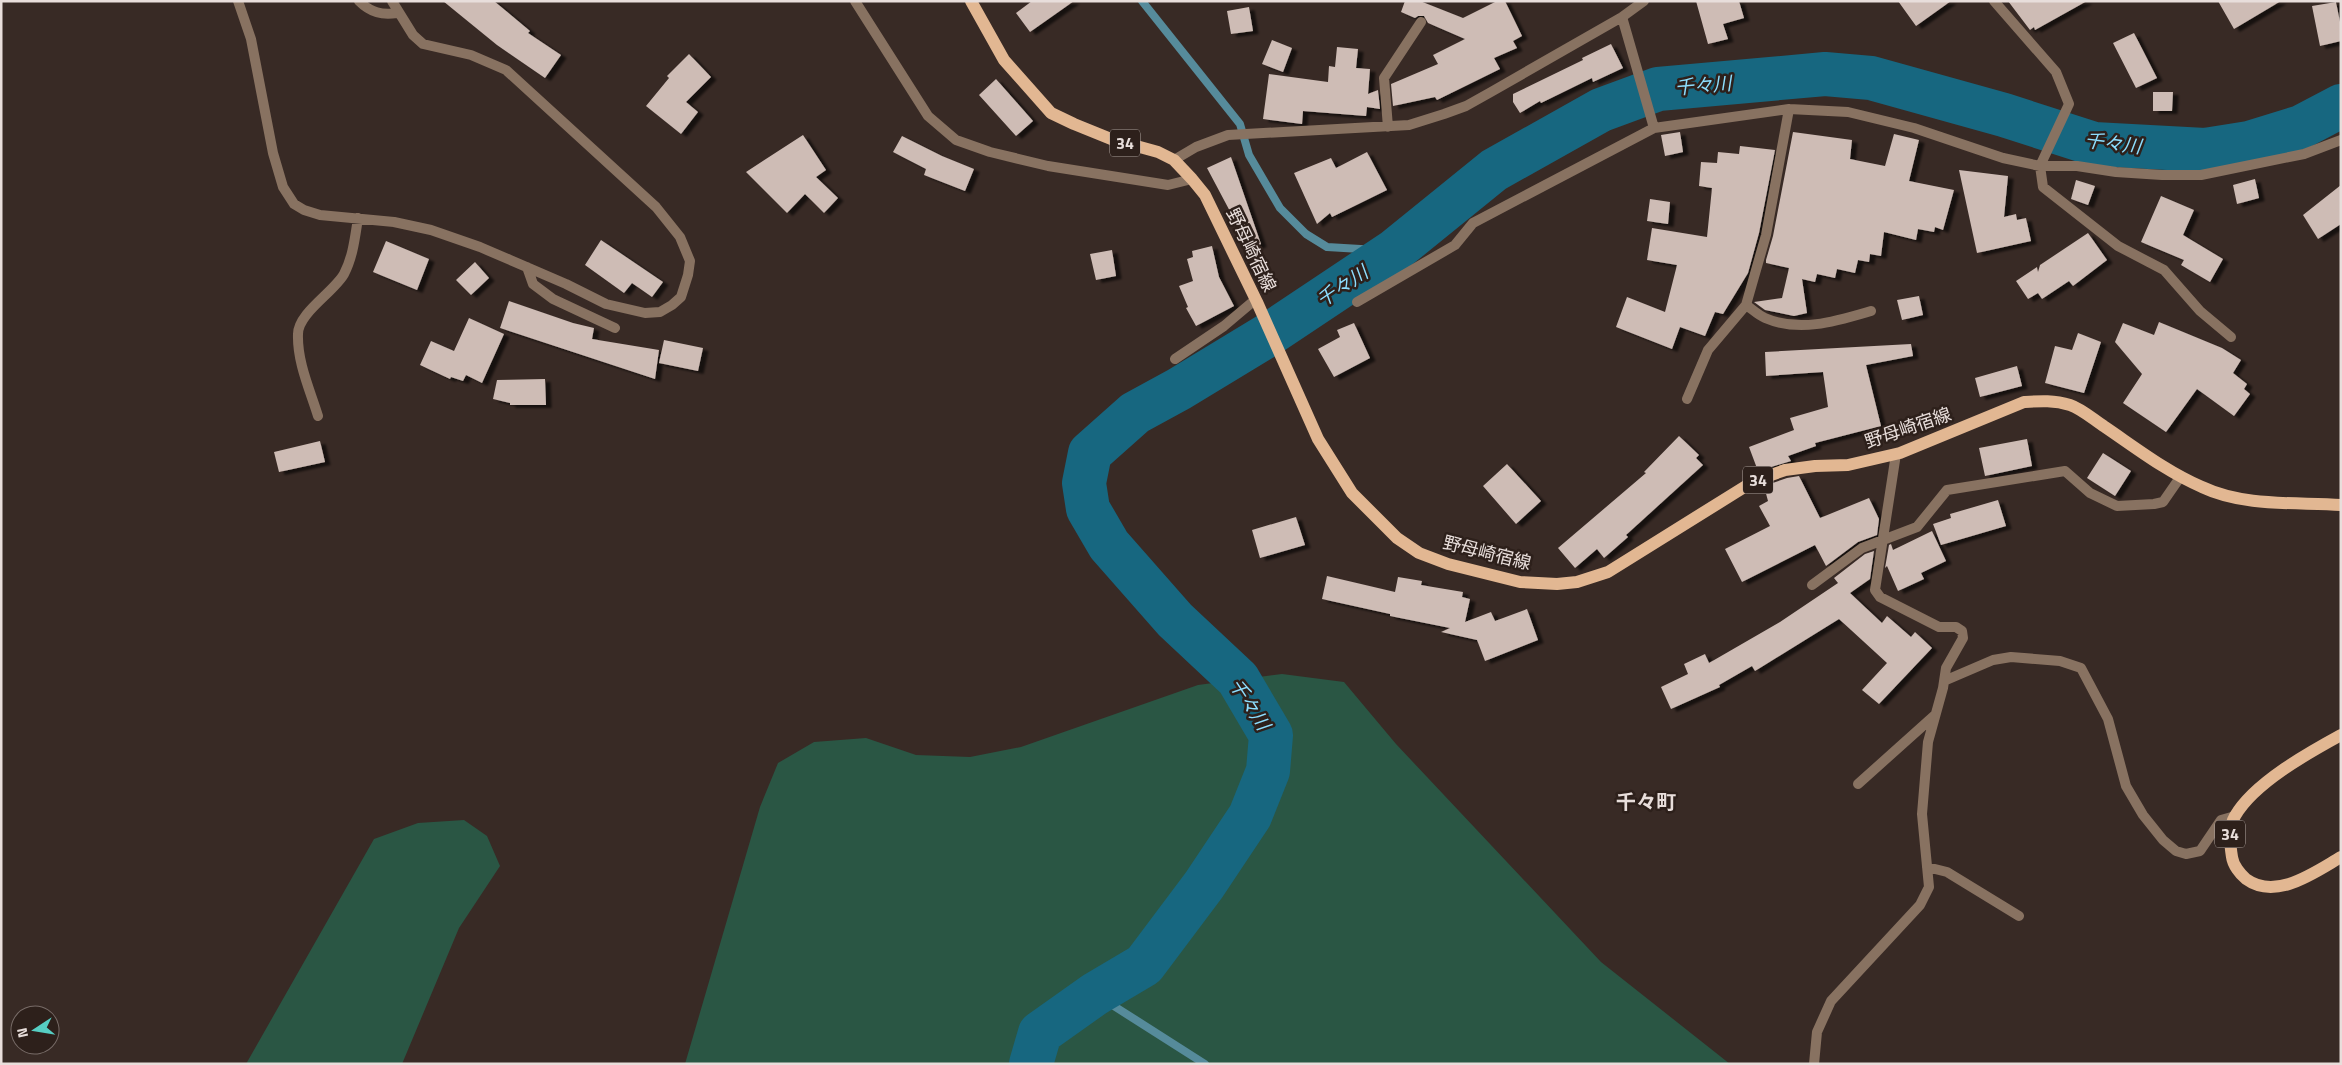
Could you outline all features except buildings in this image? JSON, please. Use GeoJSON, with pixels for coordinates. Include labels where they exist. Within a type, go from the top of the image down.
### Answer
{"type":"FeatureCollection","features":[{"type":"Feature","properties":{"kind":"main road","name":"野母崎宿線"},"geometry":{"type":"LineString","coordinates":[[971,1],[1004,60],[1051,113],[1111,139],[1158,152],[1174,160],[1192,179],[1205,195],[1279,349],[1318,439],[1352,493],[1397,538],[1419,553],[1448,564],[1520,582],[1563,583],[1608,572],[1754,482],[1785,470],[1814,466],[1848,465],[1896,454],[2024,402],[2053,401],[2072,406],[2202,488],[2240,498],[2341,505]]}},
{"type":"Feature","properties":{"kind":"main road","name":"34"},"geometry":{"type":"LineString","coordinates":[[2341,735],[2299,758],[2248,799],[2235,816],[2230,828],[2233,863],[2243,877],[2253,884],[2270,886],[2289,884],[2304,878],[2341,857]]}},
{"type":"Feature","properties":{"kind":"street"},"geometry":{"type":"LineString","coordinates":[[238,1],[251,39],[273,153],[282,186],[294,204],[304,210],[320,215],[394,222],[431,230],[480,247],[606,304],[645,313],[660,312],[681,297],[688,275],[690,260],[680,237],[656,207],[506,70],[471,54],[423,44],[413,35],[405,21],[397,13],[392,1]]}},
{"type":"Feature","properties":{"kind":"street"},"geometry":{"type":"LineString","coordinates":[[359,1],[373,12],[384,14],[397,13]]}},
{"type":"Feature","properties":{"kind":"street"},"geometry":{"type":"LineString","coordinates":[[855,1],[928,116],[956,140],[990,152],[1048,166],[1168,184],[1192,179]]}},
{"type":"Feature","properties":{"kind":"street"},"geometry":{"type":"LineString","coordinates":[[1174,160],[1196,147],[1228,135],[1409,125],[1466,106],[1622,17],[1644,1]]}},
{"type":"Feature","properties":{"kind":"street"},"geometry":{"type":"LineString","coordinates":[[1994,1],[2056,72],[2069,104],[2040,166],[2044,187],[2118,246],[2164,270],[2200,311],[2231,337]]}},
{"type":"Feature","properties":{"kind":"street"},"geometry":{"type":"LineString","coordinates":[[1622,17],[1654,128]]}},
{"type":"Feature","properties":{"kind":"street"},"geometry":{"type":"LineString","coordinates":[[1388,127],[1384,78],[1421,22]]}},
{"type":"Feature","properties":{"kind":"street"},"geometry":{"type":"LineString","coordinates":[[1687,399],[1708,350],[1746,305],[1766,235],[1789,109]]}},
{"type":"Feature","properties":{"kind":"street"},"geometry":{"type":"LineString","coordinates":[[1357,302],[1455,245],[1473,223],[1654,128],[1789,109],[1848,112],[1914,128],[2003,158],[2040,166],[2077,166],[2116,172],[2162,175],[2201,175],[2304,154],[2341,140]]}},
{"type":"Feature","properties":{"kind":"street"},"geometry":{"type":"LineString","coordinates":[[318,416],[302,364],[298,332],[306,316],[344,275],[352,255],[358,218]]}},
{"type":"Feature","properties":{"kind":"street"},"geometry":{"type":"LineString","coordinates":[[527,267],[532,284],[553,299],[615,328]]}},
{"type":"Feature","properties":{"kind":"street"},"geometry":{"type":"LineString","coordinates":[[1174,359],[1224,326],[1256,301]]}},
{"type":"Feature","properties":{"kind":"street"},"geometry":{"type":"LineString","coordinates":[[1746,305],[1765,318],[1794,325],[1826,324],[1871,311]]}},
{"type":"Feature","properties":{"kind":"street"},"geometry":{"type":"LineString","coordinates":[[1814,1064],[1817,1032],[1831,1001],[1920,905],[1929,887],[1922,814],[1928,742],[1946,668],[1963,638],[1962,631],[1956,627],[1940,627],[1880,597],[1875,590],[1896,454]]}},
{"type":"Feature","properties":{"kind":"street"},"geometry":{"type":"LineString","coordinates":[[1812,585],[1862,548],[1917,527],[1947,490],[2065,471],[2090,493],[2117,506],[2154,504],[2163,502],[2181,476]]}},
{"type":"Feature","properties":{"kind":"street"},"geometry":{"type":"LineString","coordinates":[[1944,682],[1994,660],[2011,657],[2060,661],[2081,668],[2108,720],[2126,786],[2144,815],[2164,840],[2176,851],[2186,854],[2200,851],[2221,820],[2235,816]]}},
{"type":"Feature","properties":{"kind":"street"},"geometry":{"type":"LineString","coordinates":[[1858,784],[1936,714]]}},
{"type":"Feature","properties":{"kind":"street"},"geometry":{"type":"LineString","coordinates":[[1927,867],[1947,872],[2019,916]]}},
{"type":"Feature","properties":{"kind":"green space"},"geometry":{"type":"Polygon","coordinates":[[[1282,674],[1344,682],[1396,744],[1601,962],[1730,1064],[685,1064],[760,807],[778,763],[814,742],[866,738],[916,755],[970,757],[1021,747],[1198,685],[1282,674]]]}},
{"type":"Feature","properties":{"kind":"green space"},"geometry":{"type":"Polygon","coordinates":[[[464,820],[487,836],[500,866],[459,928],[402,1064],[246,1064],[374,839],[418,823],[464,820]]]}},
{"type":"Feature","properties":{"kind":"waterway"},"geometry":{"type":"LineString","coordinates":[[1142,1],[1240,124],[1249,155],[1280,208],[1306,234],[1327,247],[1394,251]]}},
{"type":"Feature","properties":{"kind":"waterway","name":"千々川"},"geometry":{"type":"LineString","coordinates":[[1031,1064],[1040,1033],[1095,994],[1144,965],[1204,885],[1250,816],[1268,771],[1271,735],[1238,679],[1175,620],[1109,545],[1088,509],[1084,483],[1090,453],[1135,413],[1179,389],[1268,335],[1394,251],[1494,170],[1601,110],[1658,89],[1825,74],[1871,78],[2004,115],[2094,144],[2205,150],[2249,143],[2301,127],[2341,106]]}},
{"type":"Feature","properties":{"kind":"waterway"},"geometry":{"type":"LineString","coordinates":[[1095,994],[1205,1064]]}},
{"type":"Feature","properties":{"kind":"district","name":"千々町"},"geometry":{"type":"Point","coordinates":[1646,802]}}]}
